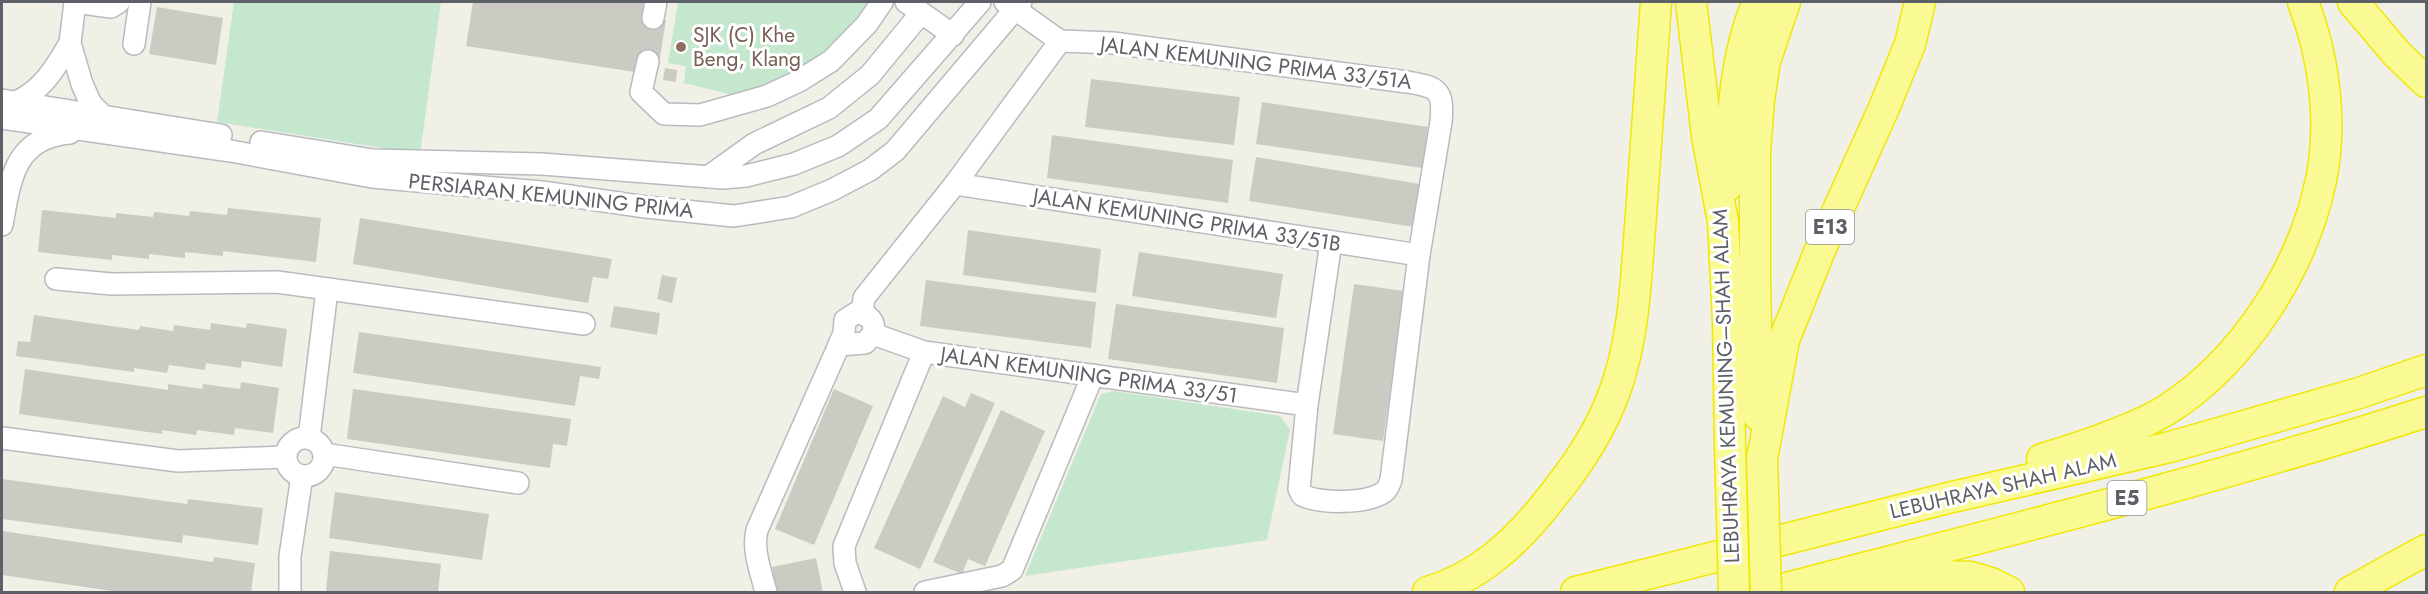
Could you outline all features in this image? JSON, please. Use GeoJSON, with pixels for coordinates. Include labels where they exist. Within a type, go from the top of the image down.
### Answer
{"type":"FeatureCollection","features":[{"type":"Feature","properties":{"kind":"highway"},"geometry":{"type":"LineString","coordinates":[[1428,592],[1473,573],[1498,555],[1533,520],[1567,478],[1597,431],[1612,400],[1622,371],[1635,295],[1656,2]]}},
{"type":"Feature","properties":{"kind":"highway","name":"LEBUHRAYA KEMUNING–SHAH ALAM"},"geometry":{"type":"LineString","coordinates":[[1691,2],[1707,136],[1723,222],[1728,320],[1734,592]]}},
{"type":"Feature","properties":{"kind":"highway"},"geometry":{"type":"LineString","coordinates":[[1723,222],[1736,89],[1748,31],[1758,2]]}},
{"type":"Feature","properties":{"kind":"highway"},"geometry":{"type":"LineString","coordinates":[[1762,459],[1757,404],[1755,152],[1765,61],[1785,2]]}},
{"type":"Feature","properties":{"kind":"highway","name":"LEBUHRAYA KEMUNING–SHAH ALAM"},"geometry":{"type":"LineString","coordinates":[[1766,592],[1762,459],[1784,340],[1820,250],[1910,45],[1920,2]]}},
{"type":"Feature","properties":{"kind":"highway"},"geometry":{"type":"LineString","coordinates":[[1948,498],[2015,467],[2067,451],[2167,410],[2199,386],[2230,357],[2260,320],[2286,276],[2306,229],[2321,180],[2326,124],[2323,82],[2314,30],[2303,2]]}},
{"type":"Feature","properties":{"kind":"highway"},"geometry":{"type":"LineString","coordinates":[[2353,2],[2397,54],[2427,82]]}},
{"type":"Feature","properties":{"kind":"highway"},"geometry":{"type":"LineString","coordinates":[[2380,2],[2405,38],[2427,62]]}},
{"type":"Feature","properties":{"kind":"highway","name":"LEBUHRAYA SHAH ALAM"},"geometry":{"type":"LineString","coordinates":[[1576,592],[1948,498],[2170,447],[2359,393],[2427,370]]}},
{"type":"Feature","properties":{"kind":"highway","name":"LEBUHRAYA SHAH ALAM"},"geometry":{"type":"LineString","coordinates":[[1771,592],[2340,440],[2427,412]]}},
{"type":"Feature","properties":{"kind":"highway"},"geometry":{"type":"LineString","coordinates":[[2350,592],[2427,550]]}},
{"type":"Feature","properties":{"kind":"highway"},"geometry":{"type":"LineString","coordinates":[[1826,578],[1885,584],[1940,576],[1971,577],[2009,592]]}},
{"type":"Feature","properties":{"kind":"street"},"geometry":{"type":"LineString","coordinates":[[2,225],[8,188],[17,165],[27,150],[48,136],[97,123],[70,43],[75,2],[111,7],[119,2]]}},
{"type":"Feature","properties":{"kind":"street"},"geometry":{"type":"LineString","coordinates":[[134,44],[140,2]]}},
{"type":"Feature","properties":{"kind":"street"},"geometry":{"type":"LineString","coordinates":[[648,61],[641,92],[664,114],[700,116],[767,96],[799,81],[831,61],[867,24],[882,2]]}},
{"type":"Feature","properties":{"kind":"street","name":"PERSIARAN KEMUNING PRIMA"},"geometry":{"type":"LineString","coordinates":[[2,118],[97,123],[373,160],[512,163],[708,177],[746,176],[794,164],[838,146],[878,118],[980,2]]}},
{"type":"Feature","properties":{"kind":"street"},"geometry":{"type":"LineString","coordinates":[[862,314],[864,298],[955,184],[1060,41],[1014,4]]}},
{"type":"Feature","properties":{"kind":"street","name":"PERSIARAN KEMUNING PRIMA"},"geometry":{"type":"LineString","coordinates":[[9,101],[97,123],[372,177],[509,189],[734,216],[791,207],[832,190],[870,170],[895,151],[1014,4]]}},
{"type":"Feature","properties":{"kind":"street"},"geometry":{"type":"LineString","coordinates":[[708,177],[754,144],[829,108],[870,75],[914,7],[953,35]]}},
{"type":"Feature","properties":{"kind":"street","name":"JALAN KEMUNING PRIMA 33/51A"},"geometry":{"type":"LineString","coordinates":[[1060,41],[1113,43],[1428,85],[1440,95],[1443,104],[1419,255]]}},
{"type":"Feature","properties":{"kind":"street"},"geometry":{"type":"LineString","coordinates":[[9,101],[32,95],[44,83],[70,43]]}},
{"type":"Feature","properties":{"kind":"street"},"geometry":{"type":"LineString","coordinates":[[509,189],[512,163]]}},
{"type":"Feature","properties":{"kind":"street","name":"JALAN KEMUNING PRIMA 33/51B"},"geometry":{"type":"LineString","coordinates":[[955,184],[1419,255]]}},
{"type":"Feature","properties":{"kind":"street"},"geometry":{"type":"LineString","coordinates":[[1331,242],[1307,405],[1300,483],[1302,495],[1322,501],[1364,499],[1376,496],[1388,488],[1395,459],[1419,255]]}},
{"type":"Feature","properties":{"kind":"street"},"geometry":{"type":"LineString","coordinates":[[56,279],[112,284],[277,282],[584,324]]}},
{"type":"Feature","properties":{"kind":"street"},"geometry":{"type":"LineString","coordinates":[[309,438],[327,290]]}},
{"type":"Feature","properties":{"kind":"street"},"geometry":{"type":"LineString","coordinates":[[766,592],[756,551],[757,530],[839,345],[844,333],[845,320],[850,316],[862,314],[872,322],[873,334],[865,343],[839,345]]}},
{"type":"Feature","properties":{"kind":"street","name":"JALAN KEMUNING PRIMA 33/51"},"geometry":{"type":"LineString","coordinates":[[873,334],[924,352],[1307,405]]}},
{"type":"Feature","properties":{"kind":"street"},"geometry":{"type":"LineString","coordinates":[[855,592],[845,563],[844,546],[924,352]]}},
{"type":"Feature","properties":{"kind":"street"},"geometry":{"type":"LineString","coordinates":[[925,592],[1002,576],[1011,570],[1093,375]]}},
{"type":"Feature","properties":{"kind":"street"},"geometry":{"type":"LineString","coordinates":[[303,437],[309,438],[319,444],[324,454],[322,466],[318,471],[302,476],[292,472],[285,457],[292,441],[303,437]]}},
{"type":"Feature","properties":{"kind":"street"},"geometry":{"type":"LineString","coordinates":[[2,438],[178,461],[285,457]]}},
{"type":"Feature","properties":{"kind":"street"},"geometry":{"type":"LineString","coordinates":[[324,454],[518,483]]}},
{"type":"Feature","properties":{"kind":"street"},"geometry":{"type":"LineString","coordinates":[[290,592],[290,556],[302,476]]}},
{"type":"Feature","properties":{"kind":"green space"},"geometry":{"type":"Polygon","coordinates":[[[234,2],[441,2],[420,154],[217,122],[234,2]]]}},
{"type":"Feature","properties":{"kind":"green space"},"geometry":{"type":"Polygon","coordinates":[[[678,2],[889,2],[844,52],[745,98],[684,83],[686,66],[668,63],[678,2]]]}},
{"type":"Feature","properties":{"kind":"green space"},"geometry":{"type":"Polygon","coordinates":[[[1114,391],[1280,416],[1290,429],[1267,540],[1025,576],[1101,394],[1114,391]]]}},
{"type":"Feature","properties":{"kind":"building"},"geometry":{"type":"Polygon","coordinates":[[[473,2],[645,3],[643,16],[666,20],[659,63],[637,59],[635,72],[466,46],[473,2]]]}},
{"type":"Feature","properties":{"kind":"building"},"geometry":{"type":"Polygon","coordinates":[[[157,7],[223,18],[216,65],[149,54],[157,7]]]}},
{"type":"Feature","properties":{"kind":"building"},"geometry":{"type":"Polygon","coordinates":[[[665,68],[677,70],[676,82],[663,80],[665,68]]]}},
{"type":"Feature","properties":{"kind":"building"},"geometry":{"type":"Polygon","coordinates":[[[1091,79],[1240,97],[1234,145],[1085,127],[1091,79]]]}},
{"type":"Feature","properties":{"kind":"building"},"geometry":{"type":"Polygon","coordinates":[[[1262,102],[1428,127],[1422,168],[1256,144],[1262,102]]]}},
{"type":"Feature","properties":{"kind":"building"},"geometry":{"type":"Polygon","coordinates":[[[1052,135],[1233,160],[1228,203],[1047,178],[1052,135]]]}},
{"type":"Feature","properties":{"kind":"building"},"geometry":{"type":"Polygon","coordinates":[[[1256,157],[1420,184],[1414,227],[1249,201],[1256,157]]]}},
{"type":"Feature","properties":{"kind":"building"},"geometry":{"type":"Polygon","coordinates":[[[228,208],[321,218],[316,262],[223,251],[223,256],[185,252],[185,258],[149,254],[149,259],[112,255],[112,260],[38,252],[42,210],[116,218],[116,213],[153,217],[154,212],[189,216],[190,211],[227,215],[228,208]]]}},
{"type":"Feature","properties":{"kind":"building"},"geometry":{"type":"Polygon","coordinates":[[[360,218],[612,259],[608,279],[593,277],[588,303],[353,264],[360,218]]]}},
{"type":"Feature","properties":{"kind":"building"},"geometry":{"type":"Polygon","coordinates":[[[968,230],[1101,249],[1096,293],[963,275],[968,230]]]}},
{"type":"Feature","properties":{"kind":"building"},"geometry":{"type":"Polygon","coordinates":[[[1139,252],[1283,274],[1276,318],[1132,296],[1139,252]]]}},
{"type":"Feature","properties":{"kind":"building"},"geometry":{"type":"Polygon","coordinates":[[[662,275],[677,278],[672,303],[657,299],[662,275]]]}},
{"type":"Feature","properties":{"kind":"building"},"geometry":{"type":"Polygon","coordinates":[[[926,280],[1096,302],[1091,348],[920,326],[926,280]]]}},
{"type":"Feature","properties":{"kind":"building"},"geometry":{"type":"Polygon","coordinates":[[[1354,284],[1404,291],[1383,441],[1333,434],[1354,284]]]}},
{"type":"Feature","properties":{"kind":"building"},"geometry":{"type":"Polygon","coordinates":[[[1116,304],[1284,328],[1277,383],[1108,359],[1116,304]]]}},
{"type":"Feature","properties":{"kind":"building"},"geometry":{"type":"Polygon","coordinates":[[[614,306],[660,313],[657,335],[610,327],[614,306]]]}},
{"type":"Feature","properties":{"kind":"building"},"geometry":{"type":"Polygon","coordinates":[[[34,315],[139,330],[140,326],[173,331],[174,325],[210,330],[211,323],[246,328],[247,323],[287,329],[282,367],[242,361],[241,368],[206,363],[205,370],[169,365],[167,373],[134,368],[134,372],[16,356],[18,341],[30,342],[34,315]]]}},
{"type":"Feature","properties":{"kind":"building"},"geometry":{"type":"Polygon","coordinates":[[[359,332],[601,367],[599,379],[580,376],[575,406],[353,373],[359,332]]]}},
{"type":"Feature","properties":{"kind":"building"},"geometry":{"type":"Polygon","coordinates":[[[25,369],[168,390],[168,384],[202,389],[203,384],[240,389],[241,382],[279,388],[273,433],[235,428],[234,435],[197,430],[196,435],[162,430],[162,434],[19,414],[25,369]]]}},
{"type":"Feature","properties":{"kind":"building"},"geometry":{"type":"Polygon","coordinates":[[[353,389],[571,419],[567,446],[553,444],[550,468],[347,439],[353,389]]]}},
{"type":"Feature","properties":{"kind":"building"},"geometry":{"type":"Polygon","coordinates":[[[834,389],[873,406],[814,545],[775,529],[834,389]]]}},
{"type":"Feature","properties":{"kind":"building"},"geometry":{"type":"Polygon","coordinates":[[[971,393],[995,403],[920,569],[874,548],[943,396],[965,407],[971,393]]]}},
{"type":"Feature","properties":{"kind":"building"},"geometry":{"type":"Polygon","coordinates":[[[1001,410],[1045,431],[985,566],[968,559],[962,574],[933,562],[1001,410]]]}},
{"type":"Feature","properties":{"kind":"building"},"geometry":{"type":"Polygon","coordinates":[[[2,479],[187,504],[188,499],[263,508],[258,545],[183,535],[182,543],[2,519],[2,479]]]}},
{"type":"Feature","properties":{"kind":"building"},"geometry":{"type":"Polygon","coordinates":[[[335,492],[489,514],[482,560],[329,538],[335,492]]]}},
{"type":"Feature","properties":{"kind":"building"},"geometry":{"type":"Polygon","coordinates":[[[2,531],[213,562],[214,557],[255,563],[251,592],[119,592],[2,575],[2,531]]]}},
{"type":"Feature","properties":{"kind":"building"},"geometry":{"type":"Polygon","coordinates":[[[330,551],[441,564],[438,592],[326,592],[330,551]]]}},
{"type":"Feature","properties":{"kind":"building"},"geometry":{"type":"Polygon","coordinates":[[[816,558],[823,592],[777,592],[772,567],[816,558]]]}},
{"type":"Feature","properties":{"kind":"tunnel"},"geometry":{"type":"LineString","coordinates":[[648,61],[653,18]]}},
{"type":"Feature","properties":{"kind":"place","name":"SJK (C) Khe Beng, Klang"},"geometry":{"type":"Point","coordinates":[681,47]}}]}
